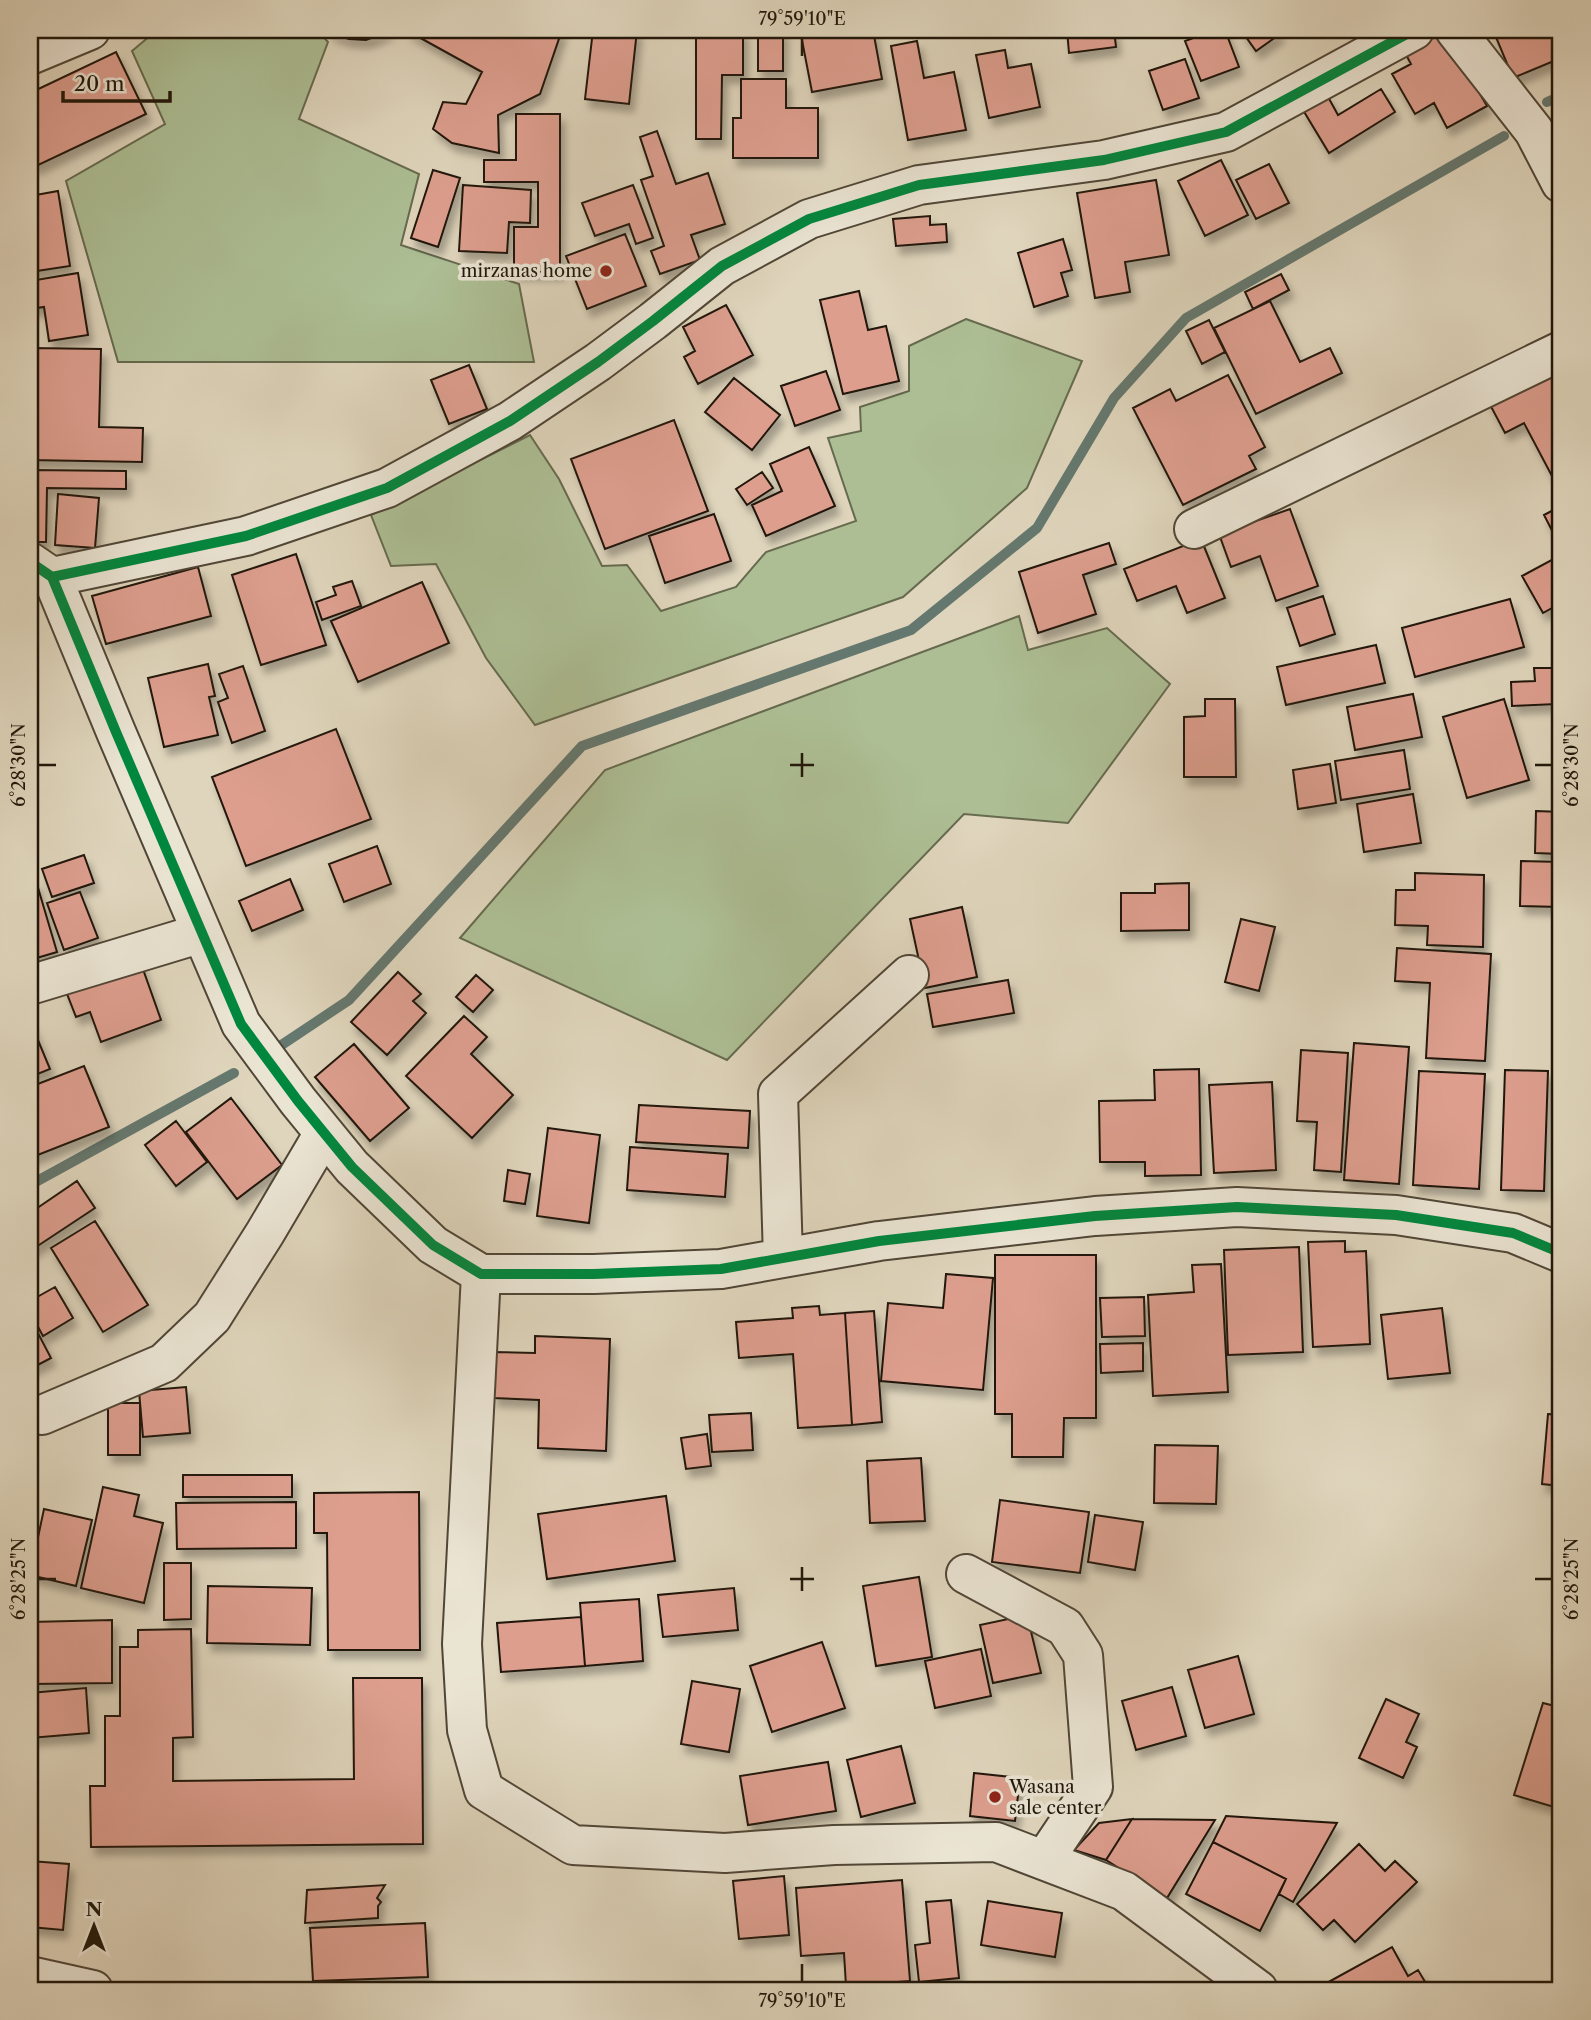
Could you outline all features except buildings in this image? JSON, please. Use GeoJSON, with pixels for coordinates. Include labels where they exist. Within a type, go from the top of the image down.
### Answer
{"type":"FeatureCollection","features":[{"type":"Feature","properties":{"kind":"street"},"geometry":{"type":"LineString","coordinates":[[30,55],[90,30]]}},
{"type":"Feature","properties":{"kind":"street"},"geometry":{"type":"LineString","coordinates":[[1414,30],[1226,132],[1104,160],[919,186],[808,219],[722,266],[597,362],[510,421],[387,488],[246,536],[41,570],[241,1024],[298,1101],[352,1167],[433,1245],[481,1274],[594,1274],[721,1269],[879,1241],[1094,1216],[1237,1207],[1396,1215],[1513,1233],[1561,1253]]}},
{"type":"Feature","properties":{"kind":"street"},"geometry":{"type":"LineString","coordinates":[[1455,30],[1534,131],[1561,183]]}},
{"type":"Feature","properties":{"kind":"street"},"geometry":{"type":"LineString","coordinates":[[1194,529],[1561,351]]}},
{"type":"Feature","properties":{"kind":"street"},"geometry":{"type":"LineString","coordinates":[[30,985],[202,933]]}},
{"type":"Feature","properties":{"kind":"street"},"geometry":{"type":"LineString","coordinates":[[783,1258],[778,1094],[909,975]]}},
{"type":"Feature","properties":{"kind":"street"},"geometry":{"type":"LineString","coordinates":[[42,1415],[164,1363],[212,1317],[324,1133]]}},
{"type":"Feature","properties":{"kind":"street"},"geometry":{"type":"LineString","coordinates":[[481,1274],[461,1644],[467,1730],[484,1790],[573,1846],[725,1853],[834,1846],[996,1842],[1124,1891],[1258,1990]]}},
{"type":"Feature","properties":{"kind":"street"},"geometry":{"type":"LineString","coordinates":[[966,1574],[1065,1627],[1083,1655],[1093,1787],[1044,1860]]}},
{"type":"Feature","properties":{"kind":"street"},"geometry":{"type":"LineString","coordinates":[[30,1976],[93,1990]]}},
{"type":"Feature","properties":{"kind":"green space"},"geometry":{"type":"Polygon","coordinates":[[[157,30],[317,30],[328,42],[299,119],[419,174],[401,245],[519,284],[534,362],[118,362],[66,181],[165,124],[132,51],[157,30]]]}},
{"type":"Feature","properties":{"kind":"green space"},"geometry":{"type":"Polygon","coordinates":[[[966,319],[1082,361],[1027,488],[903,597],[535,725],[486,658],[436,564],[391,566],[371,515],[530,435],[559,479],[602,566],[627,565],[661,611],[736,587],[766,552],[856,521],[828,438],[861,431],[860,407],[909,391],[909,346],[966,319]]]}},
{"type":"Feature","properties":{"kind":"green space"},"geometry":{"type":"Polygon","coordinates":[[[1019,616],[1028,650],[1107,628],[1170,684],[1068,823],[964,814],[727,1060],[460,938],[605,770],[1019,616]]]}},
{"type":"Feature","properties":{"kind":"waterway"},"geometry":{"type":"LineString","coordinates":[[1547,102],[1561,96]]}},
{"type":"Feature","properties":{"kind":"waterway"},"geometry":{"type":"LineString","coordinates":[[280,1046],[349,1000],[582,746],[911,630],[1037,528],[1114,398],[1186,318],[1504,136]]}},
{"type":"Feature","properties":{"kind":"waterway"},"geometry":{"type":"LineString","coordinates":[[30,1185],[234,1073]]}},
{"type":"Feature","properties":{"kind":"cycle path"},"geometry":{"type":"LineString","coordinates":[[52,577],[246,536],[387,488],[510,421],[598,362],[722,266],[809,219],[919,185],[1104,160],[1226,132],[1414,30]]}},
{"type":"Feature","properties":{"kind":"cycle path"},"geometry":{"type":"LineString","coordinates":[[30,562],[52,577],[241,1024],[298,1101],[352,1167],[433,1245],[481,1274],[594,1274],[721,1269],[879,1241],[1095,1216],[1237,1207],[1396,1215],[1513,1233],[1561,1253]]}},
{"type":"Feature","properties":{"kind":"place","name":"mirzanas home"},"geometry":{"type":"Point","coordinates":[606,271]}},
{"type":"Feature","properties":{"kind":"place","name":"Wasana sale center"},"geometry":{"type":"Point","coordinates":[995,1797]}}]}
